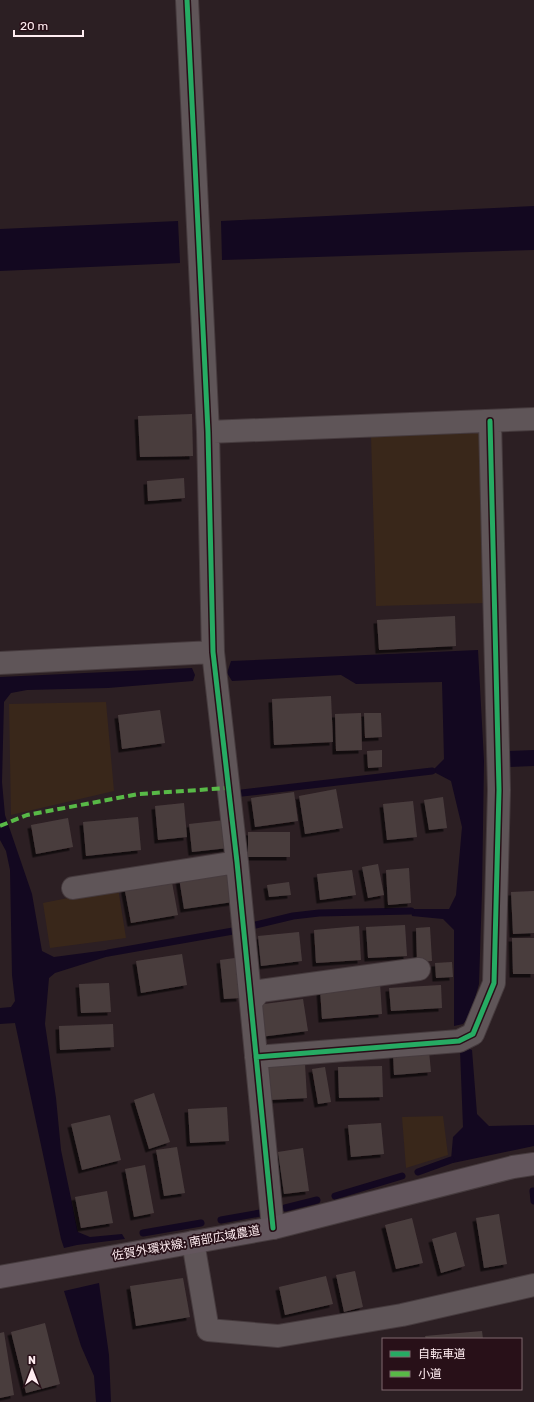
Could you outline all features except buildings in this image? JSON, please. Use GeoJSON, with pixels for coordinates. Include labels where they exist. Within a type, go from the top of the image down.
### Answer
{"type":"FeatureCollection","features":[{"type":"Feature","properties":{"kind":"main road","name":"佐賀外環状線; 南部広域農道"},"geometry":{"type":"LineString","coordinates":[[0,1276],[273,1228],[513,1167],[534,1164]]}},
{"type":"Feature","properties":{"kind":"street"},"geometry":{"type":"LineString","coordinates":[[187,0],[208,432],[213,652],[251,1002],[273,1228]]}},
{"type":"Feature","properties":{"kind":"street"},"geometry":{"type":"LineString","coordinates":[[208,432],[534,419]]}},
{"type":"Feature","properties":{"kind":"street"},"geometry":{"type":"LineString","coordinates":[[256,1057],[459,1040],[473,1034],[494,983],[499,790],[490,421]]}},
{"type":"Feature","properties":{"kind":"street"},"geometry":{"type":"LineString","coordinates":[[0,663],[213,652]]}},
{"type":"Feature","properties":{"kind":"street"},"geometry":{"type":"LineString","coordinates":[[73,888],[236,862]]}},
{"type":"Feature","properties":{"kind":"street"},"geometry":{"type":"LineString","coordinates":[[251,1002],[260,991],[419,970]]}},
{"type":"Feature","properties":{"kind":"street"},"geometry":{"type":"LineString","coordinates":[[193,1242],[208,1330],[278,1336],[402,1315],[534,1285]]}},
{"type":"Feature","properties":{"kind":"shaded area"},"geometry":{"type":"Polygon","coordinates":[[[534,206],[534,250],[222,260],[221,221],[534,206]]]}},
{"type":"Feature","properties":{"kind":"shaded area"},"geometry":{"type":"Polygon","coordinates":[[[178,221],[180,263],[0,271],[0,229],[178,221]]]}},
{"type":"Feature","properties":{"kind":"shaded area"},"geometry":{"type":"Polygon","coordinates":[[[482,433],[486,603],[376,606],[371,436],[482,433]]]}},
{"type":"Feature","properties":{"kind":"shaded area"},"geometry":{"type":"Polygon","coordinates":[[[478,650],[484,761],[479,984],[470,1016],[463,1024],[454,1026],[454,930],[443,919],[412,916],[411,911],[413,909],[449,909],[456,895],[462,827],[451,781],[432,771],[444,759],[442,682],[356,684],[341,675],[232,681],[227,673],[231,661],[478,650]]]}},
{"type":"Feature","properties":{"kind":"shaded area"},"geometry":{"type":"Polygon","coordinates":[[[192,668],[195,675],[193,681],[108,688],[27,690],[11,693],[4,702],[2,782],[5,815],[32,894],[42,951],[54,957],[107,950],[109,956],[55,973],[49,978],[45,1024],[56,1098],[61,1150],[78,1232],[90,1237],[122,1234],[125,1239],[64,1248],[15,1023],[0,1024],[0,1008],[11,1007],[15,1001],[12,975],[10,870],[6,851],[0,840],[0,677],[192,668]]]}},
{"type":"Feature","properties":{"kind":"shaded area"},"geometry":{"type":"Polygon","coordinates":[[[106,702],[114,791],[11,815],[9,704],[106,702]]]}},
{"type":"Feature","properties":{"kind":"shaded area"},"geometry":{"type":"Polygon","coordinates":[[[534,750],[534,766],[509,767],[509,751],[534,750]]]}},
{"type":"Feature","properties":{"kind":"shaded area"},"geometry":{"type":"Polygon","coordinates":[[[118,888],[126,938],[50,948],[43,903],[118,888]]]}},
{"type":"Feature","properties":{"kind":"shaded area"},"geometry":{"type":"Polygon","coordinates":[[[464,1047],[472,1050],[477,1114],[489,1126],[534,1125],[534,1146],[453,1163],[451,1160],[453,1137],[463,1127],[460,1050],[464,1047]]]}},
{"type":"Feature","properties":{"kind":"shaded area"},"geometry":{"type":"Polygon","coordinates":[[[443,1116],[448,1155],[406,1168],[402,1117],[443,1116]]]}},
{"type":"Feature","properties":{"kind":"shaded area"},"geometry":{"type":"Polygon","coordinates":[[[99,1283],[109,1355],[111,1402],[96,1402],[94,1376],[81,1346],[64,1291],[99,1283]]]}},
{"type":"Feature","properties":{"kind":"waterway"},"geometry":{"type":"LineString","coordinates":[[242,793],[432,771]]}},
{"type":"Feature","properties":{"kind":"waterway"},"geometry":{"type":"LineString","coordinates":[[251,926],[293,916],[319,913],[411,911]]}},
{"type":"Feature","properties":{"kind":"waterway"},"geometry":{"type":"LineString","coordinates":[[108,953],[233,931]]}},
{"type":"Feature","properties":{"kind":"waterway"},"geometry":{"type":"LineString","coordinates":[[418,1172],[451,1160]]}},
{"type":"Feature","properties":{"kind":"waterway"},"geometry":{"type":"LineString","coordinates":[[335,1196],[402,1176]]}},
{"type":"Feature","properties":{"kind":"waterway"},"geometry":{"type":"LineString","coordinates":[[533,1191],[534,1201]]}},
{"type":"Feature","properties":{"kind":"waterway"},"geometry":{"type":"LineString","coordinates":[[285,1208],[317,1200]]}},
{"type":"Feature","properties":{"kind":"waterway"},"geometry":{"type":"LineString","coordinates":[[221,1220],[260,1213]]}},
{"type":"Feature","properties":{"kind":"waterway"},"geometry":{"type":"LineString","coordinates":[[143,1233],[201,1223]]}},
{"type":"Feature","properties":{"kind":"marked path"},"geometry":{"type":"LineString","coordinates":[[0,826],[27,815],[139,794],[228,788]]}},
{"type":"Feature","properties":{"kind":"cycle path"},"geometry":{"type":"LineString","coordinates":[[187,0],[208,432],[213,652],[237,862],[273,1228]]}},
{"type":"Feature","properties":{"kind":"cycle path"},"geometry":{"type":"LineString","coordinates":[[256,1057],[459,1041],[473,1034],[494,983],[499,790],[490,421]]}}]}
